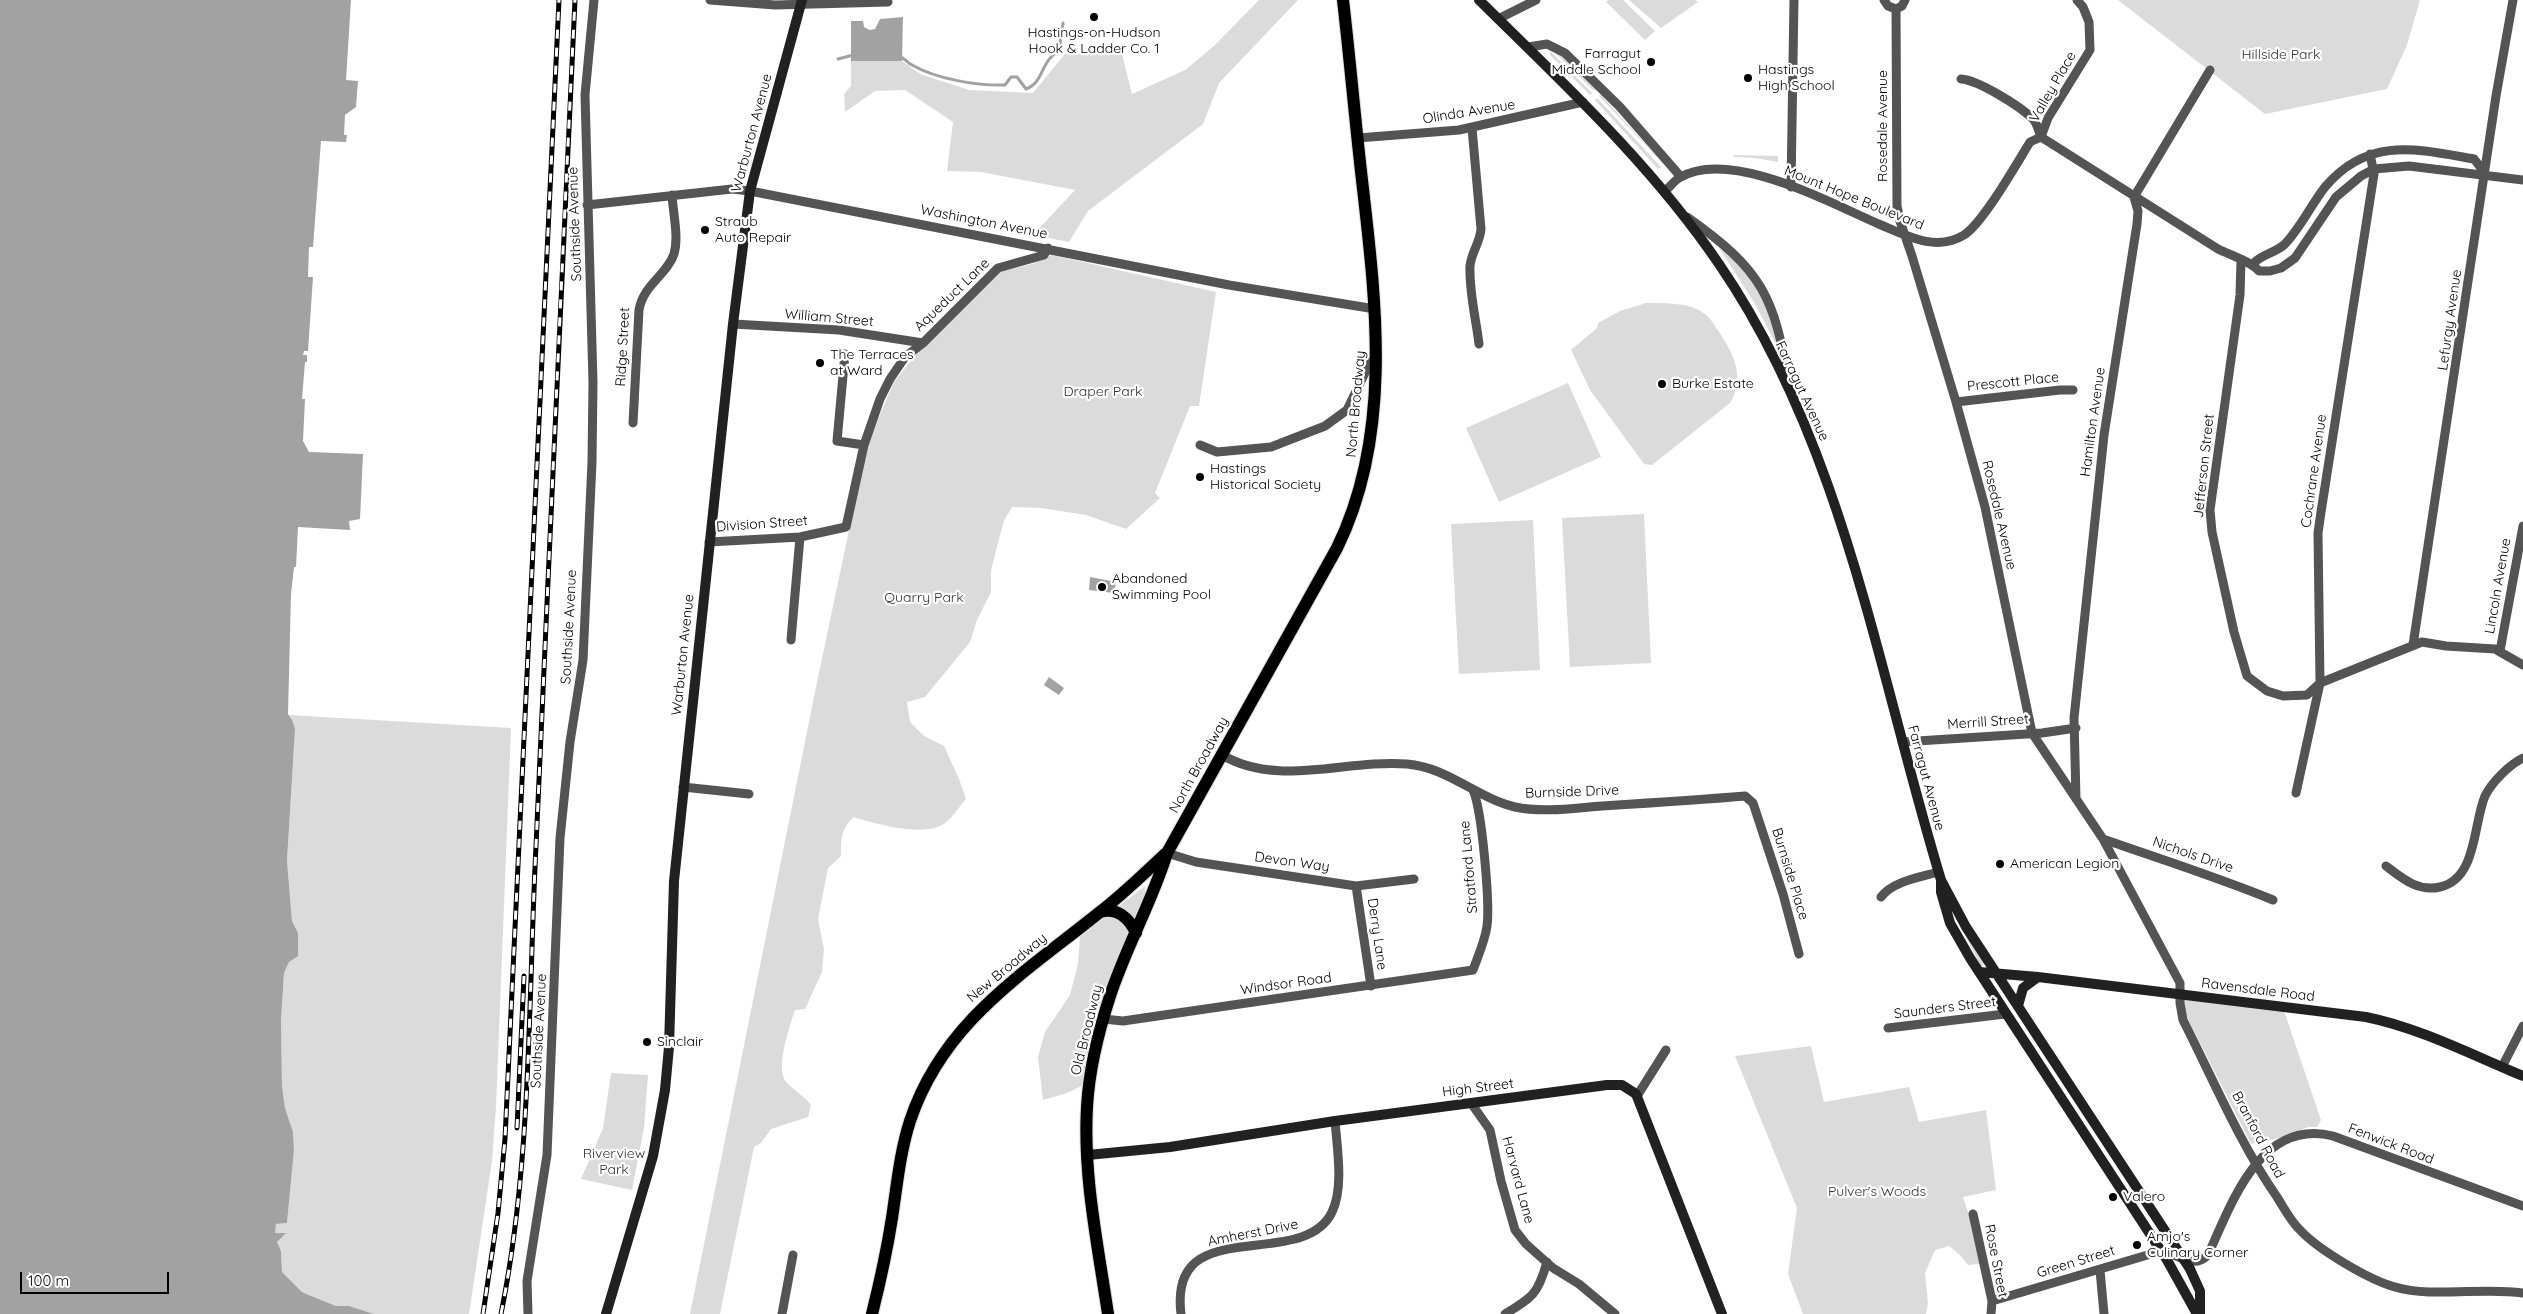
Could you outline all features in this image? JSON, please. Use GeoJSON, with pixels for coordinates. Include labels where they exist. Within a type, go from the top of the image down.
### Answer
{"type":"FeatureCollection","features":[{"type":"Feature","properties":{"kind":"main road","name":"Warburton Avenue"},"geometry":{"type":"LineString","coordinates":[[606,1314],[640,1202],[660,1122],[669,1046],[674,881],[733,324],[750,191],[802,0]]}},
{"type":"Feature","properties":{"kind":"main road","name":"North Broadway"},"geometry":{"type":"LineString","coordinates":[[1167,852],[1331,558],[1353,511],[1370,445],[1376,351],[1375,309],[1343,0]]}},
{"type":"Feature","properties":{"kind":"main road","name":"Farragut Avenue"},"geometry":{"type":"LineString","coordinates":[[1479,0],[1583,102],[1665,191],[1720,266],[1752,318],[1814,448],[1843,532],[1940,876],[1966,927],[2185,1261],[2200,1291],[2199,1314]]}},
{"type":"Feature","properties":{"kind":"main road","name":"New Broadway"},"geometry":{"type":"LineString","coordinates":[[872,1314],[886,1254],[905,1140],[915,1109],[932,1072],[955,1038],[980,1008],[1100,912],[1167,852]]}},
{"type":"Feature","properties":{"kind":"main road","name":"Old Broadway"},"geometry":{"type":"LineString","coordinates":[[1108,1314],[1088,1155],[1089,1087],[1094,1055],[1113,988],[1157,884],[1167,852]]}},
{"type":"Feature","properties":{"kind":"main road","name":"Farragut Avenue"},"geometry":{"type":"LineString","coordinates":[[1940,876],[1941,892],[1950,923],[2005,1014],[2165,1252],[2199,1314]]}},
{"type":"Feature","properties":{"kind":"main road"},"geometry":{"type":"LineString","coordinates":[[1100,912],[1107,910],[1121,914],[1130,921],[1136,933]]}},
{"type":"Feature","properties":{"kind":"main road","name":"Ravensdale Road"},"geometry":{"type":"LineString","coordinates":[[1979,972],[1995,972],[2179,994],[2387,1022],[2523,1076]]}},
{"type":"Feature","properties":{"kind":"main road"},"geometry":{"type":"LineString","coordinates":[[2018,1006],[2023,988],[2038,977]]}},
{"type":"Feature","properties":{"kind":"main road","name":"High Street"},"geometry":{"type":"LineString","coordinates":[[1088,1155],[1170,1147],[1336,1121],[1607,1085],[1629,1088],[1637,1096]]}},
{"type":"Feature","properties":{"kind":"main road"},"geometry":{"type":"LineString","coordinates":[[2061,1096],[2073,1088]]}},
{"type":"Feature","properties":{"kind":"main road"},"geometry":{"type":"LineString","coordinates":[[1637,1096],[1722,1314]]}},
{"type":"Feature","properties":{"kind":"main road"},"geometry":{"type":"LineString","coordinates":[[2108,1168],[2120,1160]]}},
{"type":"Feature","properties":{"kind":"main road"},"geometry":{"type":"LineString","coordinates":[[2127,1198],[2139,1190]]}},
{"type":"Feature","properties":{"kind":"street","name":"Southside Avenue"},"geometry":{"type":"LineString","coordinates":[[528,1314],[527,1281],[547,1155],[560,838],[570,742],[583,660],[592,462],[593,382],[585,95],[594,0]]}},
{"type":"Feature","properties":{"kind":"street"},"geometry":{"type":"LineString","coordinates":[[710,0],[775,5],[888,2]]}},
{"type":"Feature","properties":{"kind":"street"},"geometry":{"type":"LineString","coordinates":[[1498,19],[1536,0]]}},
{"type":"Feature","properties":{"kind":"street"},"geometry":{"type":"LineString","coordinates":[[1790,187],[1794,0]]}},
{"type":"Feature","properties":{"kind":"street"},"geometry":{"type":"LineString","coordinates":[[1884,0],[1888,6],[1896,9],[1902,6],[1905,0]]}},
{"type":"Feature","properties":{"kind":"street","name":"Valley Place"},"geometry":{"type":"LineString","coordinates":[[2041,137],[2048,118],[2090,50],[2089,22],[2083,7],[2077,0]]}},
{"type":"Feature","properties":{"kind":"street","name":"Lefurgy Avenue"},"geometry":{"type":"LineString","coordinates":[[2413,645],[2513,0]]}},
{"type":"Feature","properties":{"kind":"street","name":"Rosedale Avenue"},"geometry":{"type":"LineString","coordinates":[[1896,9],[1897,206],[1904,235],[1956,402],[1985,508],[2032,733],[2103,839],[2180,983],[2179,994]]}},
{"type":"Feature","properties":{"kind":"street"},"geometry":{"type":"LineString","coordinates":[[1528,47],[1547,44],[1565,53],[1620,108],[1681,177]]}},
{"type":"Feature","properties":{"kind":"street"},"geometry":{"type":"LineString","coordinates":[[2134,197],[2210,70]]}},
{"type":"Feature","properties":{"kind":"street"},"geometry":{"type":"LineString","coordinates":[[1961,79],[1969,79],[1988,88],[2034,120],[2041,137],[2134,197],[2241,261],[2253,264],[2259,270],[2270,271],[2291,262],[2298,255],[2336,198],[2361,176],[2374,168],[2397,165],[2523,180]]}},
{"type":"Feature","properties":{"kind":"street","name":"Olinda Avenue"},"geometry":{"type":"LineString","coordinates":[[1358,138],[1472,128],[1583,102]]}},
{"type":"Feature","properties":{"kind":"street"},"geometry":{"type":"LineString","coordinates":[[1472,128],[1481,229],[1480,240],[1472,258],[1470,278],[1479,344]]}},
{"type":"Feature","properties":{"kind":"street","name":"Mount Hope Boulevard"},"geometry":{"type":"LineString","coordinates":[[1665,191],[1681,177],[1713,170],[1736,170],[1758,174],[1904,235],[1926,242],[1937,243],[1950,241],[1965,234],[1973,227],[2030,142],[2041,137]]}},
{"type":"Feature","properties":{"kind":"street"},"geometry":{"type":"LineString","coordinates":[[2253,264],[2257,259],[2284,245],[2333,179],[2346,167],[2370,154],[2403,149],[2451,155],[2474,160],[2485,174]]}},
{"type":"Feature","properties":{"kind":"street","name":"Cochrane Avenue"},"geometry":{"type":"LineString","coordinates":[[2296,793],[2320,683],[2318,533],[2374,168],[2370,154]]}},
{"type":"Feature","properties":{"kind":"street","name":"Washington Avenue"},"geometry":{"type":"LineString","coordinates":[[587,205],[732,189],[750,191],[1229,285],[1375,309]]}},
{"type":"Feature","properties":{"kind":"street","name":"Ridge Street"},"geometry":{"type":"LineString","coordinates":[[633,423],[638,310],[640,301],[649,286],[674,255],[672,195]]}},
{"type":"Feature","properties":{"kind":"street","name":"Hamilton Avenue"},"geometry":{"type":"LineString","coordinates":[[2076,799],[2076,728],[2074,718],[2104,435],[2137,224],[2138,211],[2134,197]]}},
{"type":"Feature","properties":{"kind":"street"},"geometry":{"type":"LineString","coordinates":[[1684,215],[1739,258],[1766,293],[1778,329],[1790,396]]}},
{"type":"Feature","properties":{"kind":"street","name":"Aqueduct Lane"},"geometry":{"type":"LineString","coordinates":[[846,527],[864,445],[890,379],[906,357],[923,343],[998,268],[1044,255],[1048,248]]}},
{"type":"Feature","properties":{"kind":"street","name":"Jefferson Street"},"geometry":{"type":"LineString","coordinates":[[2241,261],[2240,295],[2210,510],[2214,540],[2234,632],[2247,676],[2267,691],[2282,696],[2307,695],[2320,683],[2413,645]]}},
{"type":"Feature","properties":{"kind":"street","name":"William Street"},"geometry":{"type":"LineString","coordinates":[[733,324],[839,330],[923,343]]}},
{"type":"Feature","properties":{"kind":"street"},"geometry":{"type":"LineString","coordinates":[[1200,445],[1217,452],[1271,447],[1325,426],[1346,410],[1376,351]]}},
{"type":"Feature","properties":{"kind":"street"},"geometry":{"type":"LineString","coordinates":[[845,354],[837,441],[864,445]]}},
{"type":"Feature","properties":{"kind":"street","name":"Prescott Place"},"geometry":{"type":"LineString","coordinates":[[1956,402],[2045,391],[2073,390]]}},
{"type":"Feature","properties":{"kind":"street","name":"Lincoln Avenue"},"geometry":{"type":"LineString","coordinates":[[2500,651],[2523,526]]}},
{"type":"Feature","properties":{"kind":"street","name":"Division Street"},"geometry":{"type":"LineString","coordinates":[[710,542],[800,537],[846,527]]}},
{"type":"Feature","properties":{"kind":"street"},"geometry":{"type":"LineString","coordinates":[[791,640],[800,537]]}},
{"type":"Feature","properties":{"kind":"street"},"geometry":{"type":"LineString","coordinates":[[2413,645],[2422,642],[2446,646],[2484,647],[2500,651],[2523,665]]}},
{"type":"Feature","properties":{"kind":"street","name":"Merrill Street"},"geometry":{"type":"LineString","coordinates":[[1902,742],[2076,728]]}},
{"type":"Feature","properties":{"kind":"street","name":"Burnside Drive"},"geometry":{"type":"LineString","coordinates":[[1222,755],[1239,765],[1251,768],[1300,772],[1379,764],[1407,764],[1429,767],[1498,802],[1539,810],[1745,796],[1752,803]]}},
{"type":"Feature","properties":{"kind":"street"},"geometry":{"type":"LineString","coordinates":[[2386,866],[2409,884],[2424,888],[2448,885],[2456,881],[2463,872],[2470,854],[2477,819],[2486,794],[2508,769],[2523,758]]}},
{"type":"Feature","properties":{"kind":"street"},"geometry":{"type":"LineString","coordinates":[[683,787],[749,794]]}},
{"type":"Feature","properties":{"kind":"street","name":"Stratford Lane"},"geometry":{"type":"LineString","coordinates":[[1473,790],[1476,797],[1489,902],[1487,928],[1473,970]]}},
{"type":"Feature","properties":{"kind":"street","name":"Burnside Place"},"geometry":{"type":"LineString","coordinates":[[1752,803],[1783,894],[1799,954]]}},
{"type":"Feature","properties":{"kind":"street","name":"Nichols Drive"},"geometry":{"type":"LineString","coordinates":[[2103,839],[2223,879],[2273,900]]}},
{"type":"Feature","properties":{"kind":"street","name":"Devon Way"},"geometry":{"type":"LineString","coordinates":[[1167,852],[1196,862],[1356,886],[1414,879]]}},
{"type":"Feature","properties":{"kind":"street"},"geometry":{"type":"LineString","coordinates":[[1881,897],[1884,892],[1913,879],[1940,876]]}},
{"type":"Feature","properties":{"kind":"street","name":"Derry Lane"},"geometry":{"type":"LineString","coordinates":[[1356,886],[1371,986]]}},
{"type":"Feature","properties":{"kind":"street","name":"Windsor Road"},"geometry":{"type":"LineString","coordinates":[[1103,1019],[1122,1021],[1473,970]]}},
{"type":"Feature","properties":{"kind":"street","name":"Branford Road"},"geometry":{"type":"LineString","coordinates":[[2179,994],[2183,1020],[2255,1164],[2304,1234],[2378,1281],[2395,1288],[2414,1291],[2478,1290],[2523,1293]]}},
{"type":"Feature","properties":{"kind":"street","name":"Saunders Street"},"geometry":{"type":"LineString","coordinates":[[1888,1028],[2005,1014]]}},
{"type":"Feature","properties":{"kind":"street"},"geometry":{"type":"LineString","coordinates":[[2502,1067],[2523,1026]]}},
{"type":"Feature","properties":{"kind":"street"},"geometry":{"type":"LineString","coordinates":[[1637,1096],[1666,1050]]}},
{"type":"Feature","properties":{"kind":"street","name":"Harvard Lane"},"geometry":{"type":"LineString","coordinates":[[1471,1103],[1490,1130],[1501,1182],[1515,1230],[1526,1244],[1547,1262],[1579,1284],[1615,1314]]}},
{"type":"Feature","properties":{"kind":"street","name":"Amherst Drive"},"geometry":{"type":"LineString","coordinates":[[1181,1314],[1183,1282],[1189,1270],[1200,1258],[1236,1247],[1305,1237],[1325,1223],[1333,1212],[1336,1198],[1339,1166],[1336,1121]]}},
{"type":"Feature","properties":{"kind":"street","name":"Fenwick Road"},"geometry":{"type":"LineString","coordinates":[[2185,1261],[2200,1261],[2208,1255],[2242,1183],[2255,1164],[2273,1148],[2310,1132],[2318,1133],[2523,1206]]}},
{"type":"Feature","properties":{"kind":"street","name":"Rose Street"},"geometry":{"type":"LineString","coordinates":[[1973,1214],[1992,1301],[1991,1314]]}},
{"type":"Feature","properties":{"kind":"street"},"geometry":{"type":"LineString","coordinates":[[2165,1252],[2185,1261]]}},
{"type":"Feature","properties":{"kind":"street","name":"Green Street"},"geometry":{"type":"LineString","coordinates":[[1992,1301],[2165,1252]]}},
{"type":"Feature","properties":{"kind":"street"},"geometry":{"type":"LineString","coordinates":[[782,1314],[794,1255]]}},
{"type":"Feature","properties":{"kind":"street"},"geometry":{"type":"LineString","coordinates":[[1505,1314],[1536,1293],[1547,1262]]}},
{"type":"Feature","properties":{"kind":"street"},"geometry":{"type":"LineString","coordinates":[[2100,1270],[2104,1314]]}},
{"type":"Feature","properties":{"kind":"green space"},"geometry":{"type":"Polygon","coordinates":[[[1259,0],[1298,0],[1219,83],[1203,124],[1088,211],[1069,242],[1033,235],[1075,190],[981,172],[947,171],[953,122],[905,90],[875,91],[845,112],[844,94],[851,86],[851,61],[902,61],[920,74],[969,90],[1033,93],[1065,54],[1122,54],[1132,94],[1185,70],[1215,45],[1259,0]]]}},
{"type":"Feature","properties":{"kind":"green space"},"geometry":{"type":"Polygon","coordinates":[[[1608,0],[1623,0],[1655,31],[1645,40],[1606,2],[1608,0]]]}},
{"type":"Feature","properties":{"kind":"green space"},"geometry":{"type":"Polygon","coordinates":[[[1629,0],[1695,0],[1698,2],[1661,28],[1629,0]]]}},
{"type":"Feature","properties":{"kind":"green space","name":"Hillside Park"},"geometry":{"type":"Polygon","coordinates":[[[2118,0],[2420,0],[2407,45],[2387,89],[2265,114],[2118,0]]]}},
{"type":"Feature","properties":{"kind":"green space"},"geometry":{"type":"Polygon","coordinates":[[[1552,50],[1558,52],[1596,90],[1593,90],[1552,50]]]}},
{"type":"Feature","properties":{"kind":"green space"},"geometry":{"type":"Polygon","coordinates":[[[1550,51],[1592,93],[1590,95],[1550,55],[1550,51]]]}},
{"type":"Feature","properties":{"kind":"green space"},"geometry":{"type":"Polygon","coordinates":[[[1600,94],[1665,166],[1599,96],[1600,94]]]}},
{"type":"Feature","properties":{"kind":"green space"},"geometry":{"type":"Polygon","coordinates":[[[1597,98],[1661,167],[1658,169],[1595,100],[1597,98]]]}},
{"type":"Feature","properties":{"kind":"green space"},"geometry":{"type":"Polygon","coordinates":[[[1734,155],[1778,156],[1778,162],[1734,157],[1734,155]]]}},
{"type":"Feature","properties":{"kind":"green space"},"geometry":{"type":"Polygon","coordinates":[[[1719,248],[1740,265],[1759,291],[1772,321],[1778,348],[1755,304],[1719,248]]]}},
{"type":"Feature","properties":{"kind":"green space"},"geometry":{"type":"Polygon","coordinates":[[[1052,255],[1216,292],[1199,406],[1190,406],[1155,493],[1160,498],[1126,529],[1086,515],[1041,508],[1012,507],[1004,521],[991,571],[991,592],[977,620],[970,642],[925,697],[907,702],[910,722],[924,736],[944,746],[966,799],[948,821],[936,827],[913,830],[874,823],[854,817],[846,825],[842,840],[841,856],[828,868],[818,919],[824,949],[822,972],[805,1009],[795,1010],[782,1058],[783,1077],[811,1105],[808,1117],[771,1129],[761,1143],[754,1147],[720,1314],[690,1314],[817,682],[867,445],[894,382],[918,352],[998,272],[1032,264],[1052,255]]]}},
{"type":"Feature","properties":{"kind":"green space","name":"Burke Estate"},"geometry":{"type":"Polygon","coordinates":[[[1646,303],[1689,306],[1704,314],[1712,322],[1728,347],[1736,365],[1737,374],[1735,393],[1730,403],[1652,465],[1644,464],[1590,390],[1571,350],[1597,328],[1598,323],[1620,311],[1646,303]]]}},
{"type":"Feature","properties":{"kind":"green space"},"geometry":{"type":"Polygon","coordinates":[[[1568,383],[1601,457],[1499,502],[1466,428],[1568,383]]]}},
{"type":"Feature","properties":{"kind":"green space"},"geometry":{"type":"Polygon","coordinates":[[[1644,514],[1651,663],[1570,667],[1562,518],[1644,514]]]}},
{"type":"Feature","properties":{"kind":"green space"},"geometry":{"type":"Polygon","coordinates":[[[1533,520],[1540,670],[1459,674],[1451,524],[1533,520]]]}},
{"type":"Feature","properties":{"kind":"green space"},"geometry":{"type":"Polygon","coordinates":[[[289,715],[511,728],[496,1107],[492,1161],[469,1314],[374,1314],[349,1306],[336,1306],[302,1292],[282,1272],[281,1251],[277,1242],[285,1233],[274,1233],[276,1224],[287,1223],[294,1150],[293,1132],[285,1108],[282,1086],[281,1022],[284,973],[289,962],[298,953],[298,933],[292,921],[287,861],[295,729],[289,715]]]}},
{"type":"Feature","properties":{"kind":"green space"},"geometry":{"type":"Polygon","coordinates":[[[1145,886],[1145,900],[1086,1084],[1067,1093],[1043,1100],[1038,1057],[1045,1032],[1070,995],[1078,964],[1080,936],[1145,886]]]}},
{"type":"Feature","properties":{"kind":"green space"},"geometry":{"type":"Polygon","coordinates":[[[1960,925],[1984,963],[1983,967],[1980,965],[1960,925]]]}},
{"type":"Feature","properties":{"kind":"green space"},"geometry":{"type":"Polygon","coordinates":[[[2179,994],[2283,1008],[2321,1120],[2317,1127],[2308,1127],[2284,1137],[2251,1144],[2180,1003],[2179,994]]]}},
{"type":"Feature","properties":{"kind":"green space","name":"Pulver's Woods"},"geometry":{"type":"Polygon","coordinates":[[[1811,1046],[1824,1102],[1909,1087],[1919,1122],[1986,1110],[1996,1190],[1963,1197],[1975,1234],[1980,1264],[1968,1265],[1949,1246],[1935,1250],[1925,1273],[1928,1303],[1926,1314],[1803,1314],[1788,1274],[1797,1208],[1735,1056],[1811,1046]]]}},
{"type":"Feature","properties":{"kind":"green space","name":"Riverview Park"},"geometry":{"type":"Polygon","coordinates":[[[611,1073],[648,1075],[644,1128],[632,1190],[581,1179],[603,1128],[611,1073]]]}},
{"type":"Feature","properties":{"kind":"shaded area"},"geometry":{"type":"Polygon","coordinates":[[[0,0],[351,0],[346,80],[358,81],[356,107],[345,115],[344,135],[347,135],[346,142],[321,141],[313,247],[309,247],[308,277],[313,277],[308,351],[304,351],[303,355],[307,355],[307,362],[305,362],[302,399],[305,399],[303,441],[309,452],[363,454],[360,519],[349,521],[350,530],[298,527],[296,567],[294,567],[291,594],[288,714],[295,729],[287,861],[292,921],[298,933],[298,956],[289,962],[284,973],[281,1021],[282,1086],[285,1108],[293,1132],[294,1150],[287,1223],[276,1224],[275,1233],[286,1233],[277,1242],[281,1251],[282,1272],[302,1292],[336,1306],[349,1306],[374,1314],[0,1314],[0,0]]]}},
{"type":"Feature","properties":{"kind":"shaded area"},"geometry":{"type":"Polygon","coordinates":[[[903,17],[902,61],[851,61],[851,21],[863,21],[864,27],[870,30],[875,29],[880,19],[903,17]]]}},
{"type":"Feature","properties":{"kind":"shaded area","name":"Abandoned Swimming Pool"},"geometry":{"type":"Polygon","coordinates":[[[1090,577],[1116,582],[1114,593],[1089,590],[1090,577]]]}},
{"type":"Feature","properties":{"kind":"shaded area"},"geometry":{"type":"Polygon","coordinates":[[[1049,677],[1064,688],[1059,695],[1044,685],[1049,677]]]}},
{"type":"Feature","properties":{"kind":"waterway"},"geometry":{"type":"LineString","coordinates":[[899,56],[922,70],[945,78],[970,83],[1005,85],[1011,77],[1017,77],[1026,89],[1036,82],[1048,60],[1059,51],[1063,23]]}},
{"type":"Feature","properties":{"kind":"waterway"},"geometry":{"type":"LineString","coordinates":[[838,59],[853,55]]}},
{"type":"Feature","properties":{"kind":"railway"},"geometry":{"type":"LineString","coordinates":[[483,1314],[498,1213],[505,1139],[559,0]]}},
{"type":"Feature","properties":{"kind":"railway"},"geometry":{"type":"LineString","coordinates":[[501,1314],[511,1256],[524,1139],[575,0]]}},
{"type":"Feature","properties":{"kind":"railway"},"geometry":{"type":"LineString","coordinates":[[517,1128],[524,976]]}},
{"type":"Feature","properties":{"kind":"place","name":"Hastings-on-Hudson Hook & Ladder Co. 1"},"geometry":{"type":"Point","coordinates":[1094,17]}},
{"type":"Feature","properties":{"kind":"place","name":"Farragut Middle School"},"geometry":{"type":"Point","coordinates":[1651,62]}},
{"type":"Feature","properties":{"kind":"place","name":"Hastings High School"},"geometry":{"type":"Point","coordinates":[1748,78]}},
{"type":"Feature","properties":{"kind":"place","name":"Straub Auto Repair"},"geometry":{"type":"Point","coordinates":[705,230]}},
{"type":"Feature","properties":{"kind":"place","name":"The Terraces at Ward"},"geometry":{"type":"Point","coordinates":[820,363]}},
{"type":"Feature","properties":{"kind":"place","name":"Burke Estate"},"geometry":{"type":"Point","coordinates":[1662,384]}},
{"type":"Feature","properties":{"kind":"place","name":"Hastings Historical Society"},"geometry":{"type":"Point","coordinates":[1200,477]}},
{"type":"Feature","properties":{"kind":"place","name":"Abandoned Swimming Pool"},"geometry":{"type":"Point","coordinates":[1102,587]}},
{"type":"Feature","properties":{"kind":"place","name":"American Legion"},"geometry":{"type":"Point","coordinates":[2000,864]}},
{"type":"Feature","properties":{"kind":"place","name":"Sinclair"},"geometry":{"type":"Point","coordinates":[647,1042]}},
{"type":"Feature","properties":{"kind":"place","name":"Valero"},"geometry":{"type":"Point","coordinates":[2113,1197]}},
{"type":"Feature","properties":{"kind":"place","name":"Amjo's Culinary Corner"},"geometry":{"type":"Point","coordinates":[2137,1245]}},
{"type":"Feature","properties":{"kind":"park label","name":"Draper Park"},"geometry":{"type":"Point","coordinates":[1103,392]}},
{"type":"Feature","properties":{"kind":"park label","name":"Quarry Park"},"geometry":{"type":"Point","coordinates":[924,598]}}]}
